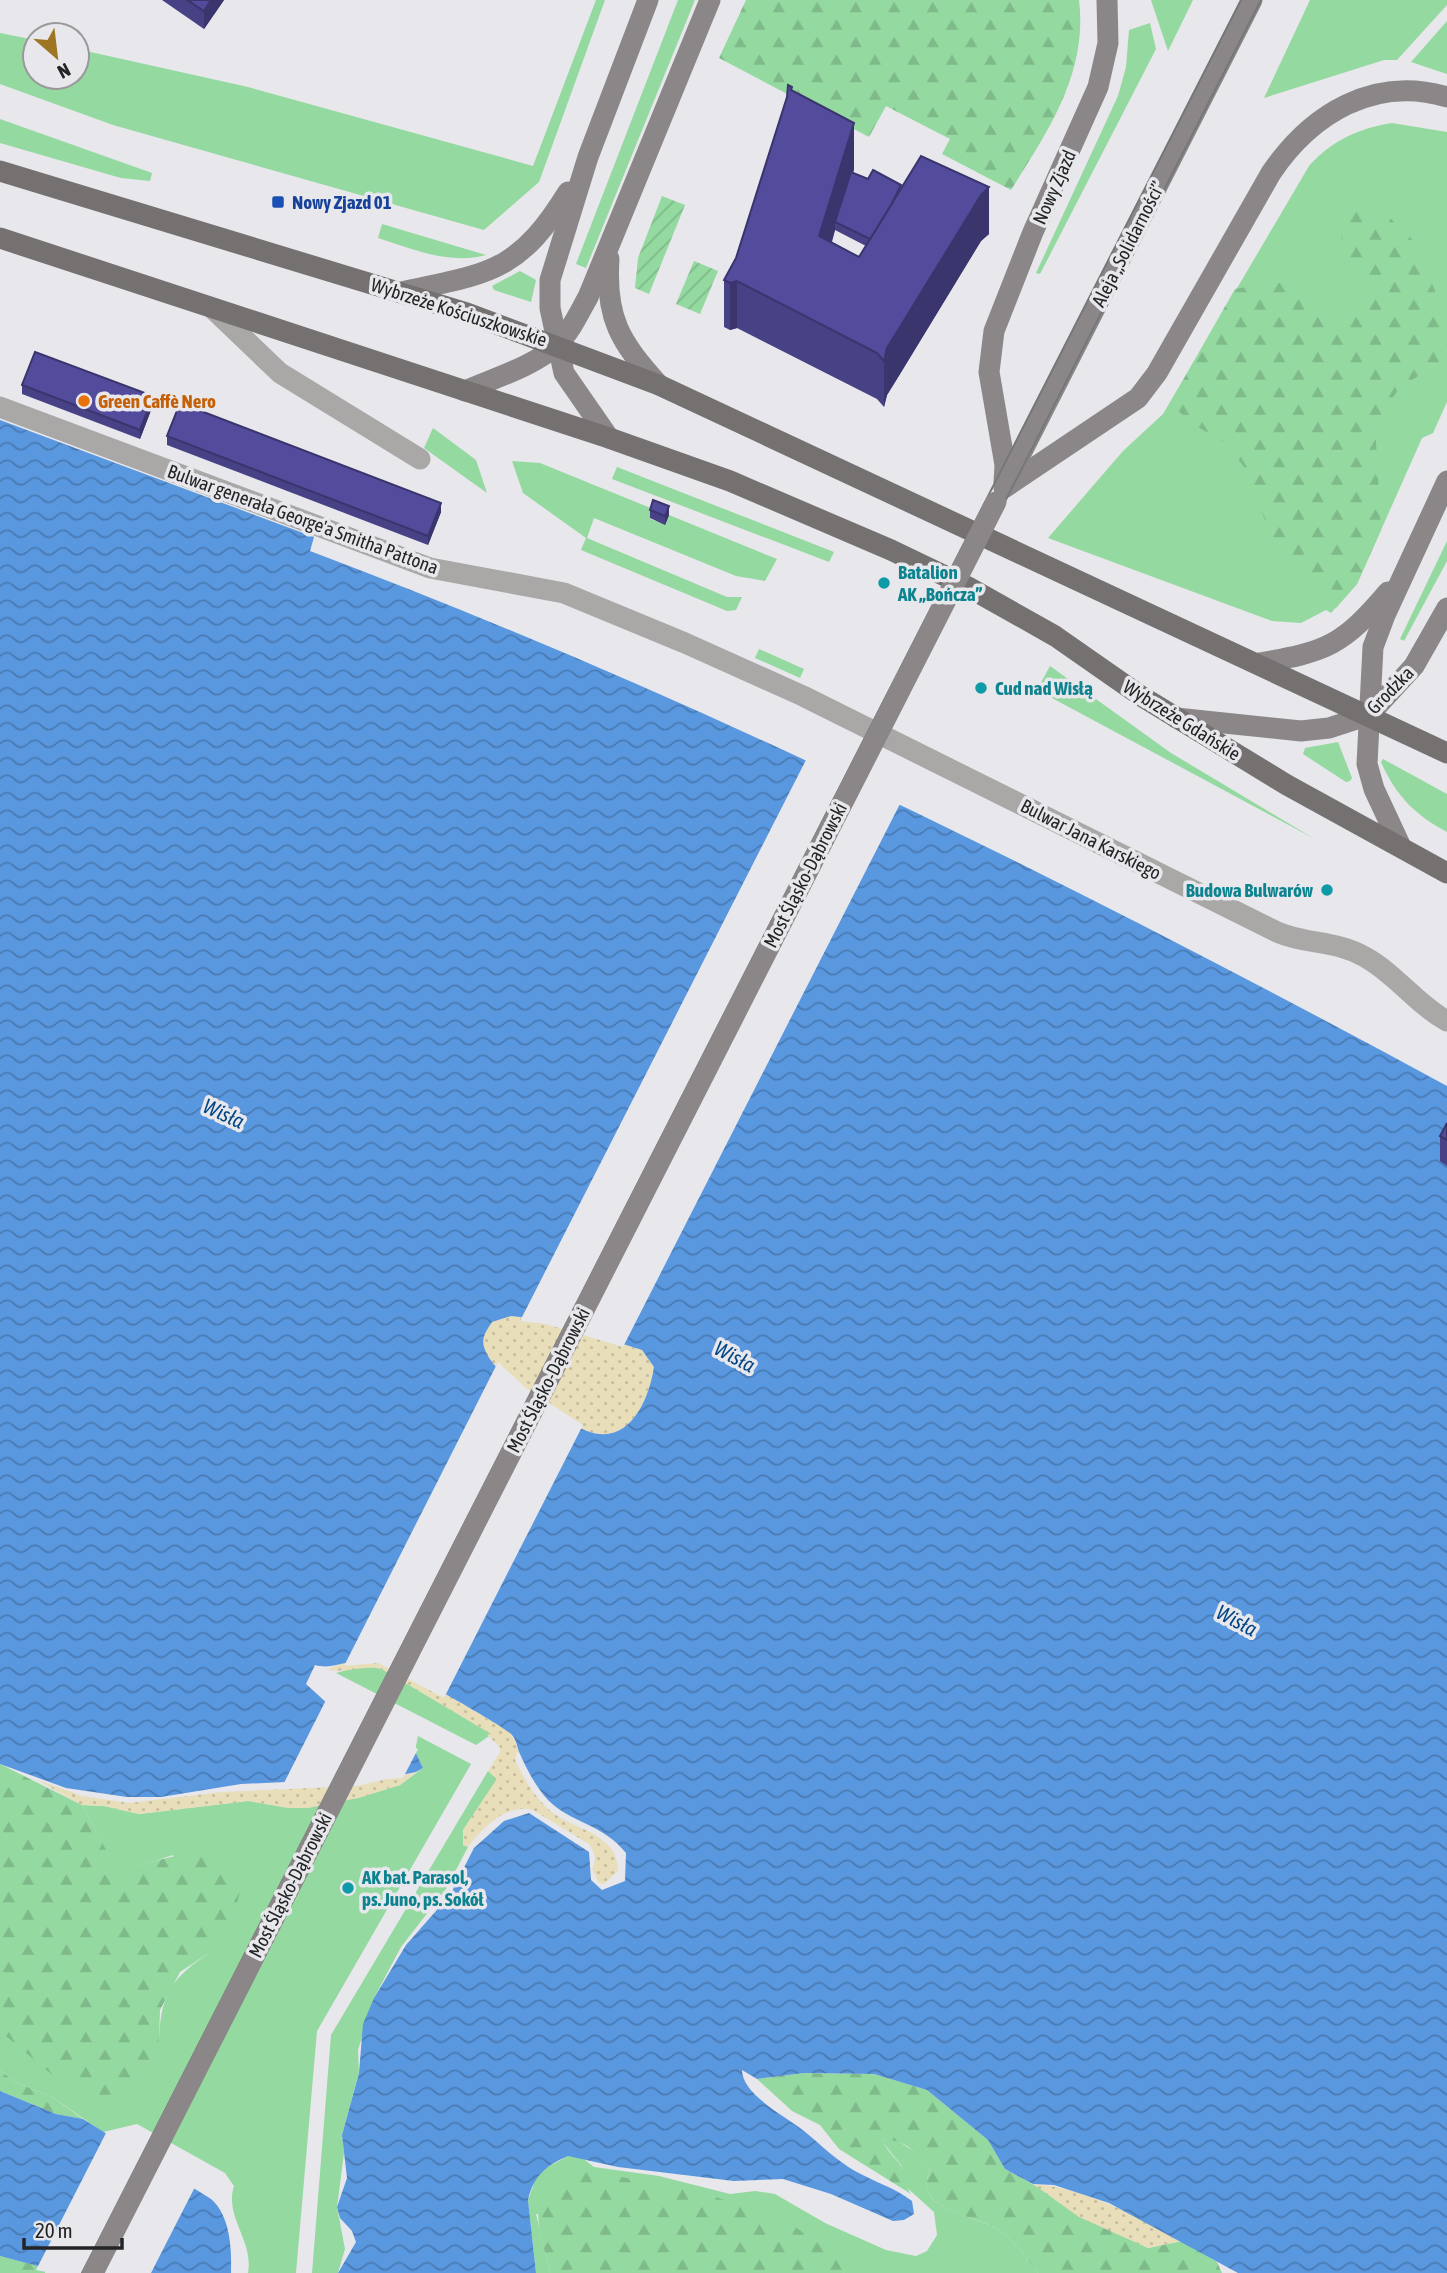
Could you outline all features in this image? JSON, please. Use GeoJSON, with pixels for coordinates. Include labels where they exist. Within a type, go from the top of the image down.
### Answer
{"type":"FeatureCollection","features":[{"type":"Feature","properties":{"kind":"main road"},"geometry":{"type":"LineString","coordinates":[[609,438],[569,382],[550,309],[551,276],[588,157],[648,0]]}},
{"type":"Feature","properties":{"kind":"main road"},"geometry":{"type":"LineString","coordinates":[[465,391],[537,358],[558,345],[588,298],[710,0]]}},
{"type":"Feature","properties":{"kind":"main road","name":"Nowy Zjazd"},"geometry":{"type":"LineString","coordinates":[[1000,495],[1005,465],[989,372],[994,331],[1033,232],[1098,87],[1108,43],[1107,0]]}},
{"type":"Feature","properties":{"kind":"main road","name":"Aleja „Solidarności”"},"geometry":{"type":"LineString","coordinates":[[1000,495],[1252,0]]}},
{"type":"Feature","properties":{"kind":"main road"},"geometry":{"type":"LineString","coordinates":[[1000,495],[1138,398],[1157,373],[1271,173],[1292,143],[1321,119],[1355,101],[1415,90],[1447,97]]}},
{"type":"Feature","properties":{"kind":"main road"},"geometry":{"type":"LineString","coordinates":[[402,292],[494,270],[525,250],[556,212],[588,157]]}},
{"type":"Feature","properties":{"kind":"main road","name":"Wybrzeże Kościuszkowskie"},"geometry":{"type":"LineString","coordinates":[[0,171],[402,292],[558,345],[659,385],[1259,663]]}},
{"type":"Feature","properties":{"kind":"main road"},"geometry":{"type":"LineString","coordinates":[[0,238],[609,438]]}},
{"type":"Feature","properties":{"kind":"main road"},"geometry":{"type":"LineString","coordinates":[[610,240],[609,307],[632,356],[659,385]]}},
{"type":"Feature","properties":{"kind":"main road","name":"Wybrzeże Gdańskie"},"geometry":{"type":"LineString","coordinates":[[609,438],[730,481],[968,587],[1055,636],[1176,718],[1301,793],[1447,873]]}},
{"type":"Feature","properties":{"kind":"main road"},"geometry":{"type":"LineString","coordinates":[[1401,847],[1374,789],[1367,764],[1373,647],[1447,481]]}},
{"type":"Feature","properties":{"kind":"main road","name":"Most Śląsko-Dąbrowski"},"geometry":{"type":"LineString","coordinates":[[93,2273],[1000,495]]}},
{"type":"Feature","properties":{"kind":"main road"},"geometry":{"type":"LineString","coordinates":[[1259,663],[1304,656],[1336,642],[1374,609],[1404,575]]}},
{"type":"Feature","properties":{"kind":"main road","name":"Grodzka"},"geometry":{"type":"LineString","coordinates":[[1176,718],[1301,731],[1329,728],[1369,715],[1414,666],[1447,608]]}},
{"type":"Feature","properties":{"kind":"main road"},"geometry":{"type":"LineString","coordinates":[[1259,663],[1447,753]]}},
{"type":"Feature","properties":{"kind":"street"},"geometry":{"type":"LineString","coordinates":[[214,309],[280,373],[420,459]]}},
{"type":"Feature","properties":{"kind":"street","name":"Bulwar generała George'a Smitha Pattona"},"geometry":{"type":"LineString","coordinates":[[0,407],[430,568],[564,593],[803,696]]}},
{"type":"Feature","properties":{"kind":"street","name":"Bulwar Jana Karskiego"},"geometry":{"type":"LineString","coordinates":[[803,696],[1277,932],[1294,939],[1342,945],[1368,958],[1389,973],[1420,1004],[1447,1021]]}},
{"type":"Feature","properties":{"kind":"green space"},"geometry":{"type":"Polygon","coordinates":[[[596,0],[605,0],[539,182],[484,230],[113,125],[0,84],[0,33],[21,37],[21,91],[91,91],[91,52],[248,87],[533,166],[596,0]]]}},
{"type":"Feature","properties":{"kind":"green space"},"geometry":{"type":"Polygon","coordinates":[[[678,0],[695,0],[586,268],[576,264],[678,0]]]}},
{"type":"Feature","properties":{"kind":"green space"},"geometry":{"type":"Polygon","coordinates":[[[746,0],[1079,0],[1080,27],[1071,77],[1062,100],[1011,190],[942,154],[950,139],[886,106],[869,137],[719,58],[746,0]]]}},
{"type":"Feature","properties":{"kind":"green space"},"geometry":{"type":"Polygon","coordinates":[[[1151,0],[1193,0],[1168,51],[1151,0]]]}},
{"type":"Feature","properties":{"kind":"green space"},"geometry":{"type":"Polygon","coordinates":[[[1310,0],[1447,0],[1447,5],[1397,60],[1384,60],[1264,98],[1310,0]]]}},
{"type":"Feature","properties":{"kind":"green space"},"geometry":{"type":"Polygon","coordinates":[[[1447,21],[1447,74],[1411,62],[1447,21]]]}},
{"type":"Feature","properties":{"kind":"green space"},"geometry":{"type":"Polygon","coordinates":[[[1150,23],[1156,49],[1040,274],[1036,273],[1118,96],[1126,67],[1129,30],[1150,23]]]}},
{"type":"Feature","properties":{"kind":"green space"},"geometry":{"type":"Polygon","coordinates":[[[0,119],[152,173],[150,181],[121,178],[0,143],[0,119]]]}},
{"type":"Feature","properties":{"kind":"green space"},"geometry":{"type":"Polygon","coordinates":[[[1392,123],[1447,132],[1447,402],[1433,433],[1422,438],[1357,584],[1331,613],[1326,610],[1301,623],[1272,621],[1048,538],[1123,451],[1163,414],[1309,166],[1327,149],[1346,137],[1368,128],[1392,123]]]}},
{"type":"Feature","properties":{"kind":"green space"},"geometry":{"type":"Polygon","coordinates":[[[662,196],[685,205],[649,294],[635,288],[638,258],[662,196]]]}},
{"type":"Feature","properties":{"kind":"green space"},"geometry":{"type":"Polygon","coordinates":[[[1355,208],[1386,214],[1414,241],[1447,319],[1447,344],[1440,361],[1398,390],[1375,424],[1381,530],[1357,584],[1336,608],[1300,575],[1281,552],[1270,533],[1244,467],[1227,444],[1191,423],[1170,403],[1235,289],[1273,282],[1302,287],[1335,323],[1351,320],[1359,303],[1361,279],[1341,237],[1339,223],[1355,208]]]}},
{"type":"Feature","properties":{"kind":"green space"},"geometry":{"type":"Polygon","coordinates":[[[382,224],[486,255],[458,258],[418,251],[378,238],[382,224]]]}},
{"type":"Feature","properties":{"kind":"green space"},"geometry":{"type":"Polygon","coordinates":[[[694,261],[718,271],[700,314],[676,304],[694,261]]]}},
{"type":"Feature","properties":{"kind":"green space"},"geometry":{"type":"Polygon","coordinates":[[[520,271],[536,280],[531,302],[494,290],[492,286],[520,271]]]}},
{"type":"Feature","properties":{"kind":"green space"},"geometry":{"type":"Polygon","coordinates":[[[433,428],[476,460],[487,493],[424,448],[433,428]]]}},
{"type":"Feature","properties":{"kind":"green space"},"geometry":{"type":"Polygon","coordinates":[[[512,461],[540,463],[653,509],[650,519],[665,524],[669,515],[777,559],[765,581],[736,576],[594,518],[587,538],[727,597],[742,597],[736,610],[727,611],[581,550],[586,538],[523,493],[512,461]]]}},
{"type":"Feature","properties":{"kind":"green space"},"geometry":{"type":"Polygon","coordinates":[[[617,467],[834,552],[829,562],[612,479],[617,467]]]}},
{"type":"Feature","properties":{"kind":"green space"},"geometry":{"type":"Polygon","coordinates":[[[1447,541],[1447,561],[1404,641],[1400,639],[1447,541]]]}},
{"type":"Feature","properties":{"kind":"green space"},"geometry":{"type":"Polygon","coordinates":[[[759,649],[804,669],[800,678],[755,658],[759,649]]]}},
{"type":"Feature","properties":{"kind":"green space"},"geometry":{"type":"Polygon","coordinates":[[[1050,666],[1171,753],[1313,838],[1037,690],[1050,666]]]}},
{"type":"Feature","properties":{"kind":"green space"},"geometry":{"type":"Polygon","coordinates":[[[1338,742],[1352,778],[1350,781],[1346,782],[1303,754],[1305,748],[1338,742]]]}},
{"type":"Feature","properties":{"kind":"green space"},"geometry":{"type":"Polygon","coordinates":[[[1383,759],[1447,794],[1447,832],[1425,819],[1400,795],[1381,762],[1383,759]]]}},
{"type":"Feature","properties":{"kind":"green space"},"geometry":{"type":"Polygon","coordinates":[[[366,1665],[382,1669],[492,1734],[476,1745],[336,1673],[366,1665]]]}},
{"type":"Feature","properties":{"kind":"green space"},"geometry":{"type":"Polygon","coordinates":[[[418,1736],[471,1764],[317,2031],[296,2273],[248,2273],[247,2250],[233,2208],[234,2186],[225,2173],[137,2124],[103,2132],[52,2097],[15,2082],[0,2070],[0,2031],[5,2034],[159,2039],[162,2010],[171,1988],[177,1979],[209,1953],[173,1855],[118,1873],[82,1805],[104,1806],[139,1814],[248,1801],[289,1808],[358,1798],[400,1785],[423,1768],[415,1751],[418,1736]]]}},
{"type":"Feature","properties":{"kind":"green space"},"geometry":{"type":"Polygon","coordinates":[[[0,1764],[82,1805],[118,1872],[157,1860],[201,1854],[225,1863],[241,1887],[232,1924],[209,1953],[180,1972],[160,2010],[159,2039],[144,2075],[117,2101],[57,2079],[0,2031],[0,1764]]]}},
{"type":"Feature","properties":{"kind":"green space"},"geometry":{"type":"Polygon","coordinates":[[[488,1771],[497,1779],[463,1830],[463,1845],[468,1847],[446,1889],[401,1947],[374,1998],[358,2050],[359,2072],[342,2135],[344,2153],[337,2207],[345,2249],[338,2273],[312,2273],[331,2035],[488,1771]]]}},
{"type":"Feature","properties":{"kind":"green space"},"geometry":{"type":"Polygon","coordinates":[[[0,2070],[15,2082],[52,2097],[83,2119],[56,2114],[0,2091],[0,2070]]]}},
{"type":"Feature","properties":{"kind":"green space"},"geometry":{"type":"Polygon","coordinates":[[[804,2073],[874,2074],[927,2090],[988,2140],[1005,2169],[1148,2248],[1182,2241],[1217,2262],[1222,2273],[1038,2273],[1003,2233],[937,2203],[927,2184],[930,2170],[909,2148],[897,2141],[882,2140],[899,2163],[911,2194],[839,2149],[820,2125],[792,2111],[757,2079],[804,2073]]]}},
{"type":"Feature","properties":{"kind":"green space"},"geometry":{"type":"Polygon","coordinates":[[[895,2139],[918,2154],[930,2170],[927,2184],[937,2203],[1003,2233],[1038,2273],[844,2273],[819,2244],[787,2225],[762,2215],[536,2214],[550,2273],[536,2273],[528,2200],[536,2178],[544,2169],[568,2156],[581,2157],[594,2167],[659,2176],[730,2194],[755,2191],[775,2194],[825,2223],[886,2250],[916,2256],[927,2251],[937,2235],[934,2212],[904,2185],[901,2165],[881,2140],[895,2139]]]}},
{"type":"Feature","properties":{"kind":"green space"},"geometry":{"type":"Polygon","coordinates":[[[591,2171],[708,2194],[792,2225],[831,2251],[844,2273],[550,2273],[538,2220],[539,2208],[544,2197],[553,2188],[591,2171]]]}},
{"type":"Feature","properties":{"kind":"green space"},"geometry":{"type":"Polygon","coordinates":[[[0,2256],[46,2268],[45,2273],[0,2273],[0,2256]]]}},
{"type":"Feature","properties":{"kind":"sand"},"geometry":{"type":"Polygon","coordinates":[[[511,1316],[547,1320],[642,1350],[654,1367],[642,1406],[634,1417],[614,1432],[602,1434],[587,1431],[569,1422],[508,1378],[492,1363],[483,1347],[483,1340],[492,1322],[511,1316]]]}},
{"type":"Feature","properties":{"kind":"sand"},"geometry":{"type":"Polygon","coordinates":[[[378,1659],[427,1683],[511,1733],[520,1753],[517,1752],[515,1760],[536,1796],[553,1813],[604,1841],[616,1859],[618,1871],[604,1884],[599,1883],[592,1869],[595,1856],[589,1844],[533,1810],[514,1810],[505,1814],[480,1832],[468,1847],[463,1845],[463,1830],[497,1779],[488,1771],[500,1752],[500,1747],[487,1735],[491,1734],[382,1669],[327,1669],[353,1660],[378,1659]]]}},
{"type":"Feature","properties":{"kind":"sand"},"geometry":{"type":"Polygon","coordinates":[[[416,1772],[400,1785],[358,1798],[308,1808],[289,1808],[248,1801],[139,1814],[104,1806],[82,1805],[35,1779],[82,1796],[129,1803],[222,1792],[357,1786],[416,1772]]]}},
{"type":"Feature","properties":{"kind":"sand"},"geometry":{"type":"Polygon","coordinates":[[[1033,2184],[1092,2197],[1182,2241],[1148,2248],[1079,2217],[1033,2184]]]}},
{"type":"Feature","properties":{"kind":"water","name":"Wisła"},"geometry":{"type":"Polygon","coordinates":[[[0,420],[314,537],[310,551],[457,608],[745,733],[1029,868],[1447,1086],[1447,2273],[1238,2273],[1109,2203],[1054,2185],[1033,2184],[1005,2169],[988,2140],[927,2090],[874,2074],[804,2073],[757,2079],[742,2070],[749,2088],[757,2097],[848,2167],[912,2201],[914,2214],[904,2220],[893,2221],[831,2194],[783,2179],[734,2181],[618,2167],[568,2156],[553,2163],[537,2178],[528,2200],[536,2273],[338,2273],[356,2242],[352,2231],[340,2218],[337,2207],[347,2178],[342,2135],[359,2073],[363,2024],[374,1998],[406,1945],[450,1895],[474,1848],[504,1821],[529,1813],[589,1852],[591,1880],[602,1890],[625,1881],[626,1853],[607,1836],[557,1808],[548,1800],[529,1772],[514,1737],[505,1729],[424,1682],[377,1659],[330,1666],[315,1665],[306,1684],[329,1705],[415,1751],[423,1768],[416,1772],[391,1777],[241,1784],[161,1797],[127,1797],[66,1788],[0,1764],[0,420]],[[511,1316],[492,1322],[483,1343],[493,1363],[516,1385],[563,1418],[587,1431],[602,1434],[625,1426],[642,1406],[654,1367],[642,1350],[547,1320],[511,1316]]]}},
{"type":"Feature","properties":{"kind":"water"},"geometry":{"type":"Polygon","coordinates":[[[0,2091],[56,2114],[83,2119],[211,2199],[226,2223],[231,2273],[64,2273],[0,2256],[0,2091]]]}},
{"type":"Feature","properties":{"kind":"pier"},"geometry":{"type":"Polygon","coordinates":[[[808,756],[902,800],[623,1347],[546,1324],[520,1321],[808,756]]]}},
{"type":"Feature","properties":{"kind":"pier"},"geometry":{"type":"Polygon","coordinates":[[[498,1362],[526,1388],[583,1425],[444,1698],[378,1663],[344,1666],[498,1362]]]}},
{"type":"Feature","properties":{"kind":"pier"},"geometry":{"type":"Polygon","coordinates":[[[327,1698],[418,1749],[403,1778],[283,1785],[327,1698]]]}},
{"type":"Feature","properties":{"kind":"pier"},"geometry":{"type":"Polygon","coordinates":[[[107,2131],[196,2185],[151,2273],[51,2273],[36,2270],[107,2131]]]}},
{"type":"Feature","properties":{"kind":"building"},"geometry":{"type":"Polygon","coordinates":[[[187,0],[211,0],[204,11],[187,0]]]}},
{"type":"Feature","properties":{"kind":"building"},"geometry":{"type":"Polygon","coordinates":[[[788,85],[792,87],[791,90],[854,123],[819,236],[859,257],[921,156],[989,187],[981,195],[887,348],[884,361],[877,353],[737,281],[730,283],[724,280],[736,258],[787,97],[788,85]]]}},
{"type":"Feature","properties":{"kind":"building"},"geometry":{"type":"Polygon","coordinates":[[[873,170],[901,185],[870,239],[835,222],[851,172],[868,179],[873,170]]]}},
{"type":"Feature","properties":{"kind":"building"},"geometry":{"type":"Polygon","coordinates":[[[35,352],[153,396],[140,430],[22,385],[35,352]]]}},
{"type":"Feature","properties":{"kind":"building"},"geometry":{"type":"Polygon","coordinates":[[[180,403],[441,503],[428,536],[167,436],[180,403]]]}},
{"type":"Feature","properties":{"kind":"building"},"geometry":{"type":"Polygon","coordinates":[[[653,500],[669,506],[665,516],[650,510],[653,500]]]}},
{"type":"Feature","properties":{"kind":"building"},"geometry":{"type":"Polygon","coordinates":[[[1447,1123],[1447,1140],[1440,1136],[1447,1123]]]}},
{"type":"Feature","properties":{"kind":"tram line"},"geometry":{"type":"LineString","coordinates":[[82,2273],[1241,0]]}},
{"type":"Feature","properties":{"kind":"tram line"},"geometry":{"type":"LineString","coordinates":[[101,2273],[1261,0]]}},
{"type":"Feature","properties":{"kind":"place","name":"Nowy Zjazd 01"},"geometry":{"type":"Point","coordinates":[278,202]}},
{"type":"Feature","properties":{"kind":"place","name":"Green Caffè Nero"},"geometry":{"type":"Point","coordinates":[84,401]}},
{"type":"Feature","properties":{"kind":"place","name":"Batalion AK „Bończa”"},"geometry":{"type":"Point","coordinates":[884,583]}},
{"type":"Feature","properties":{"kind":"place","name":"Cud nad Wisłą"},"geometry":{"type":"Point","coordinates":[981,688]}},
{"type":"Feature","properties":{"kind":"place","name":"Budowa Bulwarów"},"geometry":{"type":"Point","coordinates":[1327,890]}},
{"type":"Feature","properties":{"kind":"place","name":"AK bat. Parasol, ps. Juno, ps. Sokół"},"geometry":{"type":"Point","coordinates":[348,1888]}}]}
